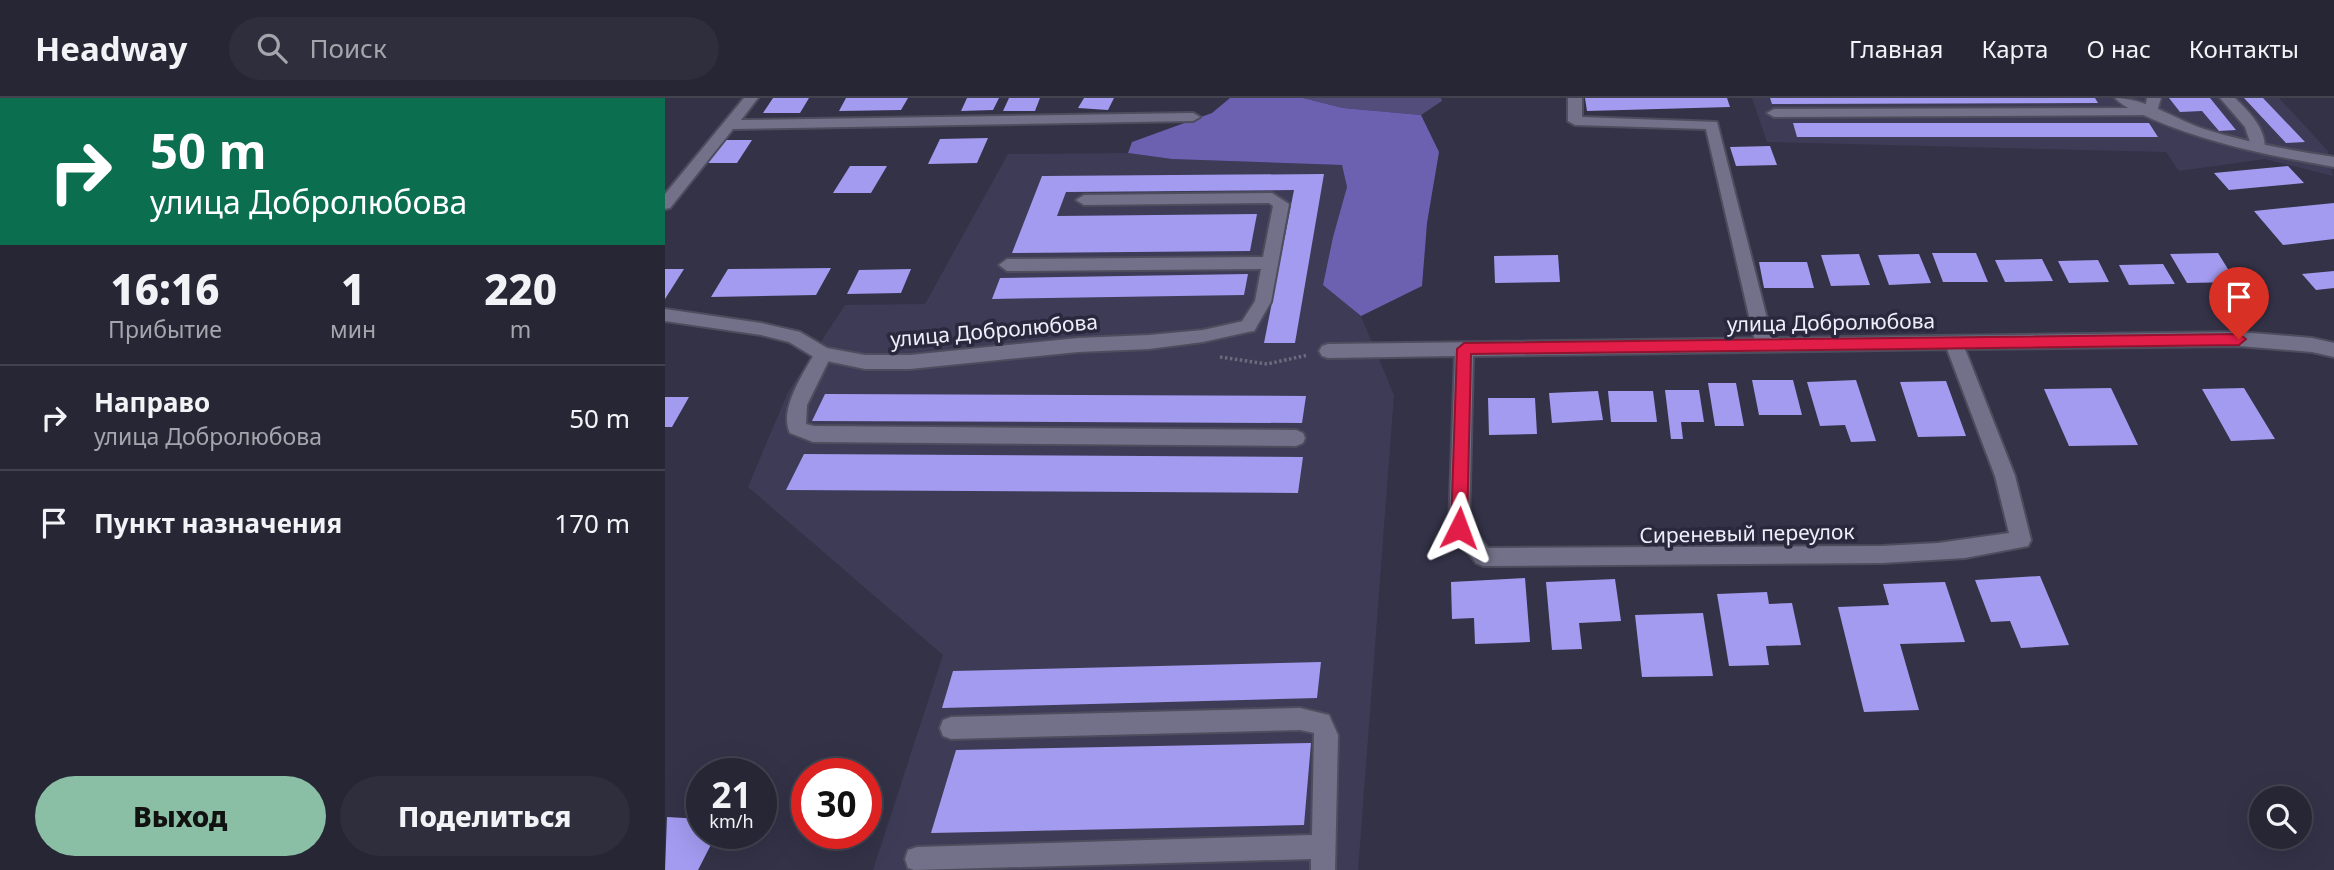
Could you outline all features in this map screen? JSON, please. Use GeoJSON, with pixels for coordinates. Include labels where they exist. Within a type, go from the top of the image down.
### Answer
{"type":"FeatureCollection","features":[{"type":"Feature","properties":{"kind":"street"},"geometry":{"type":"LineString","coordinates":[[665,204],[751,98]]}},
{"type":"Feature","properties":{"kind":"street"},"geometry":{"type":"LineString","coordinates":[[1574,98],[1575,121],[1712,125],[1765,346]]}},
{"type":"Feature","properties":{"kind":"street"},"geometry":{"type":"LineString","coordinates":[[2122,98],[2153,105],[2215,137],[2334,162]]}},
{"type":"Feature","properties":{"kind":"street"},"geometry":{"type":"LineString","coordinates":[[2227,98],[2251,124],[2259,139],[2258,148]]}},
{"type":"Feature","properties":{"kind":"street"},"geometry":{"type":"LineString","coordinates":[[1774,113],[2153,105]]}},
{"type":"Feature","properties":{"kind":"street"},"geometry":{"type":"LineString","coordinates":[[729,125],[1193,117]]}},
{"type":"Feature","properties":{"kind":"street"},"geometry":{"type":"LineString","coordinates":[[1007,265],[1270,263],[1281,204],[1272,198],[1084,200]]}},
{"type":"Feature","properties":{"kind":"street","name":"улица Добролюбова"},"geometry":{"type":"LineString","coordinates":[[665,315],[761,329],[794,337],[823,354],[865,362],[909,362],[1078,345],[1149,342],[1248,326],[1263,302],[1270,263]]}},
{"type":"Feature","properties":{"kind":"street","name":"улица Добролюбова"},"geometry":{"type":"LineString","coordinates":[[1328,351],[2239,339],[2312,345],[2334,350]]}},
{"type":"Feature","properties":{"kind":"street","name":"Сиреневый переулок"},"geometry":{"type":"LineString","coordinates":[[1464,349],[1459,528],[1483,557],[1721,558],[1977,549],[2021,540],[2005,476],[1954,344]]}},
{"type":"Feature","properties":{"kind":"street"},"geometry":{"type":"LineString","coordinates":[[823,354],[797,405],[797,428],[813,434],[1296,438]]}},
{"type":"Feature","properties":{"kind":"street"},"geometry":{"type":"LineString","coordinates":[[917,859],[1323,859],[1327,735],[1321,723],[1300,719],[951,728]]}},
{"type":"Feature","properties":{"kind":"path"},"geometry":{"type":"LineString","coordinates":[[1212,355],[1267,364],[1328,351]]}},
{"type":"Feature","properties":{"kind":"shaded area"},"geometry":{"type":"Polygon","coordinates":[[[1230,98],[1303,98],[1343,108],[1421,115],[1439,152],[1427,223],[1422,286],[1361,316],[1323,285],[1347,187],[1342,165],[1172,159],[1128,153],[1132,142],[1212,113],[1230,98]]]}},
{"type":"Feature","properties":{"kind":"shaded area"},"geometry":{"type":"Polygon","coordinates":[[[1303,98],[1441,98],[1442,101],[1421,115],[1343,108],[1303,98]]]}},
{"type":"Feature","properties":{"kind":"shaded area"},"geometry":{"type":"Polygon","coordinates":[[[1752,98],[2279,98],[2328,151],[2333,176],[2265,159],[2179,171],[2166,152],[1767,142],[1752,98]]]}},
{"type":"Feature","properties":{"kind":"shaded area"},"geometry":{"type":"Polygon","coordinates":[[[1128,153],[1172,159],[1342,165],[1347,187],[1323,285],[1361,316],[1394,395],[1358,870],[873,870],[943,655],[748,487],[788,392],[845,305],[925,304],[1008,154],[1128,153]]]}},
{"type":"Feature","properties":{"kind":"building"},"geometry":{"type":"Polygon","coordinates":[[[773,98],[809,98],[800,113],[763,113],[773,98]]]}},
{"type":"Feature","properties":{"kind":"building"},"geometry":{"type":"Polygon","coordinates":[[[846,98],[908,98],[901,110],[839,111],[846,98]]]}},
{"type":"Feature","properties":{"kind":"building"},"geometry":{"type":"Polygon","coordinates":[[[967,98],[999,98],[993,110],[961,111],[967,98]]]}},
{"type":"Feature","properties":{"kind":"building"},"geometry":{"type":"Polygon","coordinates":[[[1009,98],[1040,98],[1035,111],[1003,111],[1009,98]]]}},
{"type":"Feature","properties":{"kind":"building"},"geometry":{"type":"Polygon","coordinates":[[[1084,98],[1114,98],[1108,110],[1078,108],[1084,98]]]}},
{"type":"Feature","properties":{"kind":"building"},"geometry":{"type":"Polygon","coordinates":[[[1585,98],[1727,98],[1730,107],[1587,111],[1585,98]]]}},
{"type":"Feature","properties":{"kind":"building"},"geometry":{"type":"Polygon","coordinates":[[[1770,98],[2095,98],[2098,103],[1772,104],[1770,98]]]}},
{"type":"Feature","properties":{"kind":"building"},"geometry":{"type":"Polygon","coordinates":[[[2169,98],[2210,98],[2236,130],[2219,131],[2202,111],[2180,112],[2169,98]]]}},
{"type":"Feature","properties":{"kind":"building"},"geometry":{"type":"Polygon","coordinates":[[[2244,98],[2263,98],[2305,142],[2286,143],[2244,98]]]}},
{"type":"Feature","properties":{"kind":"building"},"geometry":{"type":"Polygon","coordinates":[[[1793,123],[2149,123],[2158,137],[1797,137],[1793,123]]]}},
{"type":"Feature","properties":{"kind":"building"},"geometry":{"type":"Polygon","coordinates":[[[988,138],[977,163],[928,164],[940,139],[988,138]]]}},
{"type":"Feature","properties":{"kind":"building"},"geometry":{"type":"Polygon","coordinates":[[[722,140],[752,140],[737,163],[707,163],[722,140]]]}},
{"type":"Feature","properties":{"kind":"building"},"geometry":{"type":"Polygon","coordinates":[[[1770,146],[1777,165],[1736,166],[1730,147],[1770,146]]]}},
{"type":"Feature","properties":{"kind":"building"},"geometry":{"type":"Polygon","coordinates":[[[850,166],[887,166],[871,193],[833,193],[850,166]]]}},
{"type":"Feature","properties":{"kind":"building"},"geometry":{"type":"Polygon","coordinates":[[[2288,166],[2304,183],[2229,190],[2214,173],[2288,166]]]}},
{"type":"Feature","properties":{"kind":"building"},"geometry":{"type":"Polygon","coordinates":[[[1324,174],[1295,343],[1264,343],[1294,190],[1066,192],[1057,216],[1257,214],[1250,251],[1012,253],[1042,176],[1324,174]]]}},
{"type":"Feature","properties":{"kind":"building"},"geometry":{"type":"Polygon","coordinates":[[[2334,203],[2334,239],[2283,245],[2254,211],[2334,203]]]}},
{"type":"Feature","properties":{"kind":"building"},"geometry":{"type":"Polygon","coordinates":[[[1932,253],[1976,253],[1988,282],[1943,282],[1932,253]]]}},
{"type":"Feature","properties":{"kind":"building"},"geometry":{"type":"Polygon","coordinates":[[[2218,253],[2236,282],[2187,283],[2170,254],[2218,253]]]}},
{"type":"Feature","properties":{"kind":"building"},"geometry":{"type":"Polygon","coordinates":[[[1859,254],[1870,285],[1831,286],[1821,255],[1859,254]]]}},
{"type":"Feature","properties":{"kind":"building"},"geometry":{"type":"Polygon","coordinates":[[[1919,254],[1931,283],[1889,285],[1878,255],[1919,254]]]}},
{"type":"Feature","properties":{"kind":"building"},"geometry":{"type":"Polygon","coordinates":[[[1558,255],[1560,282],[1495,283],[1494,256],[1558,255]]]}},
{"type":"Feature","properties":{"kind":"building"},"geometry":{"type":"Polygon","coordinates":[[[2042,259],[2053,281],[2005,282],[1995,260],[2042,259]]]}},
{"type":"Feature","properties":{"kind":"building"},"geometry":{"type":"Polygon","coordinates":[[[2098,260],[2109,282],[2069,283],[2058,261],[2098,260]]]}},
{"type":"Feature","properties":{"kind":"building"},"geometry":{"type":"Polygon","coordinates":[[[1759,262],[1807,262],[1814,288],[1764,288],[1759,262]]]}},
{"type":"Feature","properties":{"kind":"building"},"geometry":{"type":"Polygon","coordinates":[[[2163,264],[2175,284],[2129,285],[2119,265],[2163,264]]]}},
{"type":"Feature","properties":{"kind":"building"},"geometry":{"type":"Polygon","coordinates":[[[831,268],[816,295],[711,297],[728,269],[831,268]]]}},
{"type":"Feature","properties":{"kind":"building"},"geometry":{"type":"Polygon","coordinates":[[[665,269],[684,269],[665,299],[665,269]]]}},
{"type":"Feature","properties":{"kind":"building"},"geometry":{"type":"Polygon","coordinates":[[[911,269],[901,293],[847,294],[859,270],[911,269]]]}},
{"type":"Feature","properties":{"kind":"building"},"geometry":{"type":"Polygon","coordinates":[[[2334,271],[2334,288],[2316,290],[2302,274],[2334,271]]]}},
{"type":"Feature","properties":{"kind":"building"},"geometry":{"type":"Polygon","coordinates":[[[1248,274],[1244,295],[992,299],[1000,278],[1248,274]]]}},
{"type":"Feature","properties":{"kind":"building"},"geometry":{"type":"Polygon","coordinates":[[[1752,380],[1793,380],[1802,415],[1759,415],[1752,380]]]}},
{"type":"Feature","properties":{"kind":"building"},"geometry":{"type":"Polygon","coordinates":[[[1856,380],[1876,441],[1851,442],[1845,425],[1820,426],[1807,382],[1856,380]]]}},
{"type":"Feature","properties":{"kind":"building"},"geometry":{"type":"Polygon","coordinates":[[[1946,381],[1966,436],[1918,437],[1900,382],[1946,381]]]}},
{"type":"Feature","properties":{"kind":"building"},"geometry":{"type":"Polygon","coordinates":[[[1708,383],[1736,383],[1744,426],[1715,426],[1708,383]]]}},
{"type":"Feature","properties":{"kind":"building"},"geometry":{"type":"Polygon","coordinates":[[[2111,388],[2138,445],[2069,446],[2044,389],[2111,388]]]}},
{"type":"Feature","properties":{"kind":"building"},"geometry":{"type":"Polygon","coordinates":[[[2244,388],[2275,439],[2231,441],[2202,389],[2244,388]]]}},
{"type":"Feature","properties":{"kind":"building"},"geometry":{"type":"Polygon","coordinates":[[[1665,390],[1699,390],[1704,422],[1681,422],[1683,439],[1671,439],[1665,390]]]}},
{"type":"Feature","properties":{"kind":"building"},"geometry":{"type":"Polygon","coordinates":[[[1598,391],[1603,420],[1552,423],[1549,393],[1598,391]]]}},
{"type":"Feature","properties":{"kind":"building"},"geometry":{"type":"Polygon","coordinates":[[[1608,391],[1653,391],[1657,422],[1611,422],[1608,391]]]}},
{"type":"Feature","properties":{"kind":"building"},"geometry":{"type":"Polygon","coordinates":[[[825,394],[1306,396],[1302,423],[812,421],[825,394]]]}},
{"type":"Feature","properties":{"kind":"building"},"geometry":{"type":"Polygon","coordinates":[[[665,397],[689,397],[672,427],[665,427],[665,397]]]}},
{"type":"Feature","properties":{"kind":"building"},"geometry":{"type":"Polygon","coordinates":[[[1488,398],[1535,398],[1537,434],[1489,435],[1488,398]]]}},
{"type":"Feature","properties":{"kind":"building"},"geometry":{"type":"Polygon","coordinates":[[[804,454],[1303,457],[1298,493],[786,490],[804,454]]]}},
{"type":"Feature","properties":{"kind":"building"},"geometry":{"type":"Polygon","coordinates":[[[2040,576],[2069,645],[2021,648],[2010,621],[1991,622],[1975,580],[2040,576]]]}},
{"type":"Feature","properties":{"kind":"building"},"geometry":{"type":"Polygon","coordinates":[[[1525,578],[1530,642],[1475,644],[1474,618],[1452,619],[1451,582],[1525,578]]]}},
{"type":"Feature","properties":{"kind":"building"},"geometry":{"type":"Polygon","coordinates":[[[1615,579],[1621,621],[1579,623],[1582,649],[1552,650],[1546,582],[1615,579]]]}},
{"type":"Feature","properties":{"kind":"building"},"geometry":{"type":"Polygon","coordinates":[[[1945,582],[1965,642],[1900,644],[1919,710],[1864,712],[1838,607],[1889,605],[1883,584],[1945,582]]]}},
{"type":"Feature","properties":{"kind":"building"},"geometry":{"type":"Polygon","coordinates":[[[1767,592],[1769,604],[1792,603],[1801,645],[1766,646],[1769,665],[1729,666],[1717,594],[1767,592]]]}},
{"type":"Feature","properties":{"kind":"building"},"geometry":{"type":"Polygon","coordinates":[[[1703,613],[1713,676],[1642,677],[1635,615],[1703,613]]]}},
{"type":"Feature","properties":{"kind":"building"},"geometry":{"type":"Polygon","coordinates":[[[1321,662],[1317,698],[942,708],[953,671],[1321,662]]]}},
{"type":"Feature","properties":{"kind":"building"},"geometry":{"type":"Polygon","coordinates":[[[1311,743],[1304,825],[931,833],[956,750],[1311,743]]]}},
{"type":"Feature","properties":{"kind":"building"},"geometry":{"type":"Polygon","coordinates":[[[667,817],[686,818],[686,849],[709,849],[698,870],[665,870],[667,817]]]}},
{"type":"Feature","properties":{"kind":"route"},"geometry":{"type":"LineString","coordinates":[[1459,528],[1464,349],[2239,339]]}}]}
